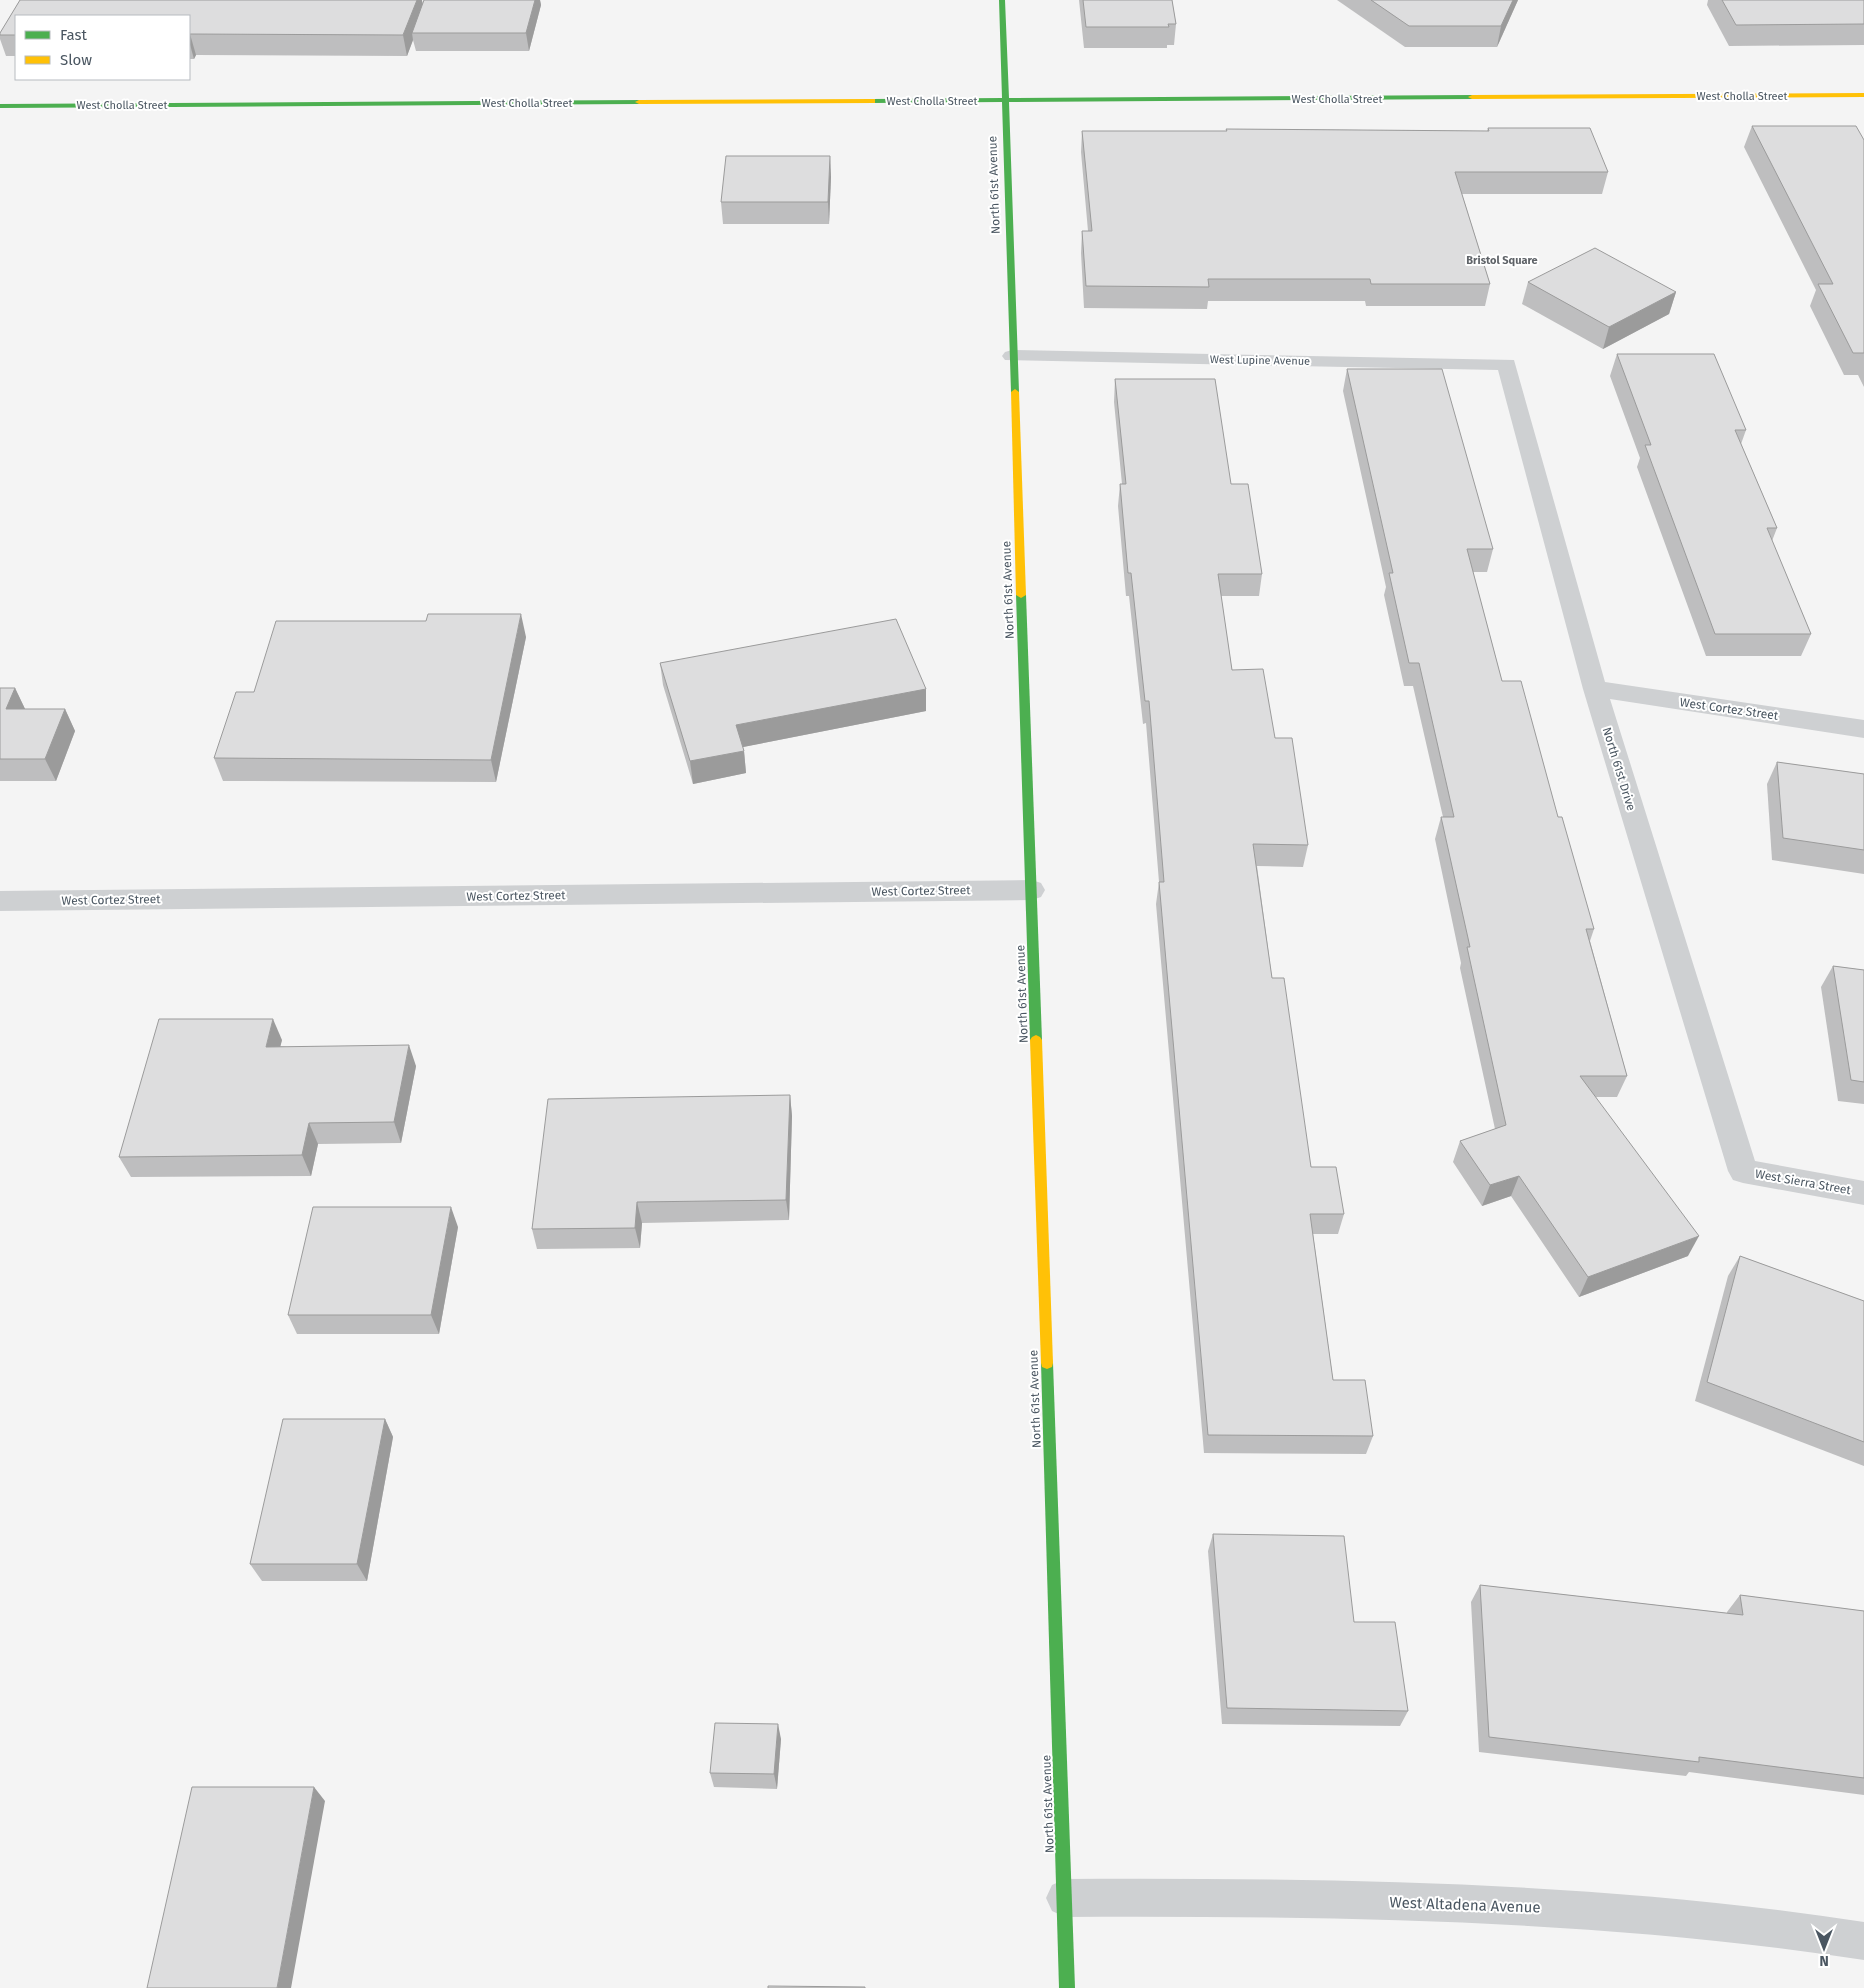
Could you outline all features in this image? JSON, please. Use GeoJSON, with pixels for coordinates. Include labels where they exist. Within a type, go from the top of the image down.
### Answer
{"type":"FeatureCollection","features":[{"type":"Feature","properties":{"kind":"street","name":"North 61st Avenue"},"geometry":{"type":"LineString","coordinates":[[1002,0],[1012,356],[1032,890],[1067,1988]]}},
{"type":"Feature","properties":{"kind":"street","name":"West Cholla Street"},"geometry":{"type":"LineString","coordinates":[[0,106],[1864,95]]}},
{"type":"Feature","properties":{"kind":"street","name":"West Lupine Avenue"},"geometry":{"type":"LineString","coordinates":[[1012,356],[1507,364]]}},
{"type":"Feature","properties":{"kind":"street","name":"North 61st Drive"},"geometry":{"type":"LineString","coordinates":[[1507,364],[1594,689],[1743,1171]]}},
{"type":"Feature","properties":{"kind":"street","name":"West Cortez Street"},"geometry":{"type":"LineString","coordinates":[[1594,689],[1864,729]]}},
{"type":"Feature","properties":{"kind":"street","name":"West Cortez Street"},"geometry":{"type":"LineString","coordinates":[[0,901],[1032,890]]}},
{"type":"Feature","properties":{"kind":"street","name":"West Sierra Street"},"geometry":{"type":"LineString","coordinates":[[1743,1171],[1864,1193]]}},
{"type":"Feature","properties":{"kind":"street","name":"West Altadena Avenue"},"geometry":{"type":"LineString","coordinates":[[1065,1898],[1195,1896],[1532,1907],[1786,1928],[1864,1941]]}},
{"type":"Feature","properties":{"kind":"building"},"geometry":{"type":"Polygon","coordinates":[[[20,0],[417,0],[403,35],[190,34],[190,15],[15,15],[15,35],[0,35],[20,0]]]}},
{"type":"Feature","properties":{"kind":"building"},"geometry":{"type":"Polygon","coordinates":[[[424,0],[535,0],[526,33],[412,33],[424,0]]]}},
{"type":"Feature","properties":{"kind":"building"},"geometry":{"type":"Polygon","coordinates":[[[1083,0],[1172,0],[1176,24],[1168,24],[1169,27],[1086,27],[1083,0]]]}},
{"type":"Feature","properties":{"kind":"building"},"geometry":{"type":"Polygon","coordinates":[[[1371,0],[1513,0],[1501,26],[1409,26],[1371,0]]]}},
{"type":"Feature","properties":{"kind":"building"},"geometry":{"type":"Polygon","coordinates":[[[1722,0],[1864,0],[1864,24],[1736,25],[1722,0]]]}},
{"type":"Feature","properties":{"kind":"building"},"geometry":{"type":"Polygon","coordinates":[[[1752,126],[1856,126],[1864,140],[1864,353],[1853,353],[1818,284],[1833,284],[1752,126]]]}},
{"type":"Feature","properties":{"kind":"building"},"geometry":{"type":"Polygon","coordinates":[[[1488,128],[1590,128],[1608,172],[1455,172],[1490,284],[1371,284],[1370,279],[1208,279],[1209,287],[1086,286],[1082,231],[1092,231],[1082,131],[1227,131],[1226,129],[1489,131],[1488,128]]]}},
{"type":"Feature","properties":{"kind":"building"},"geometry":{"type":"Polygon","coordinates":[[[726,156],[830,156],[828,202],[721,202],[726,156]]]}},
{"type":"Feature","properties":{"kind":"building"},"geometry":{"type":"Polygon","coordinates":[[[1595,248],[1676,292],[1609,327],[1528,282],[1595,248]]]}},
{"type":"Feature","properties":{"kind":"building"},"geometry":{"type":"Polygon","coordinates":[[[1617,354],[1714,354],[1746,430],[1735,430],[1777,528],[1767,528],[1811,634],[1715,634],[1645,445],[1651,445],[1617,354]]]}},
{"type":"Feature","properties":{"kind":"building"},"geometry":{"type":"Polygon","coordinates":[[[1347,369],[1442,369],[1493,549],[1467,549],[1502,681],[1521,681],[1558,817],[1562,817],[1594,929],[1586,929],[1627,1076],[1580,1076],[1699,1236],[1588,1277],[1519,1176],[1490,1185],[1460,1141],[1506,1125],[1467,947],[1470,947],[1441,817],[1454,817],[1419,663],[1409,663],[1389,573],[1393,573],[1347,369]]]}},
{"type":"Feature","properties":{"kind":"building"},"geometry":{"type":"Polygon","coordinates":[[[1115,379],[1215,379],[1231,484],[1248,484],[1262,574],[1218,574],[1232,670],[1263,669],[1275,738],[1292,738],[1308,845],[1253,844],[1272,978],[1284,978],[1311,1167],[1336,1167],[1344,1214],[1310,1214],[1333,1380],[1365,1380],[1373,1436],[1208,1435],[1159,882],[1164,882],[1149,701],[1145,701],[1131,573],[1128,573],[1120,484],[1126,484],[1115,379]]]}},
{"type":"Feature","properties":{"kind":"building"},"geometry":{"type":"Polygon","coordinates":[[[428,614],[521,614],[491,760],[214,758],[236,692],[254,692],[276,621],[426,621],[428,614]]]}},
{"type":"Feature","properties":{"kind":"building"},"geometry":{"type":"Polygon","coordinates":[[[896,619],[926,689],[736,725],[744,751],[690,761],[660,663],[896,619]]]}},
{"type":"Feature","properties":{"kind":"building"},"geometry":{"type":"Polygon","coordinates":[[[0,688],[15,688],[6,709],[65,709],[45,759],[0,759],[0,688]]]}},
{"type":"Feature","properties":{"kind":"building"},"geometry":{"type":"Polygon","coordinates":[[[1777,762],[1864,774],[1864,850],[1783,838],[1777,762]]]}},
{"type":"Feature","properties":{"kind":"building"},"geometry":{"type":"Polygon","coordinates":[[[1833,966],[1864,970],[1864,1082],[1851,1080],[1833,966]]]}},
{"type":"Feature","properties":{"kind":"building"},"geometry":{"type":"Polygon","coordinates":[[[159,1019],[273,1019],[266,1047],[409,1045],[394,1122],[309,1123],[302,1155],[119,1157],[159,1019]]]}},
{"type":"Feature","properties":{"kind":"building"},"geometry":{"type":"Polygon","coordinates":[[[790,1095],[786,1200],[637,1202],[635,1228],[532,1229],[548,1099],[790,1095]]]}},
{"type":"Feature","properties":{"kind":"building"},"geometry":{"type":"Polygon","coordinates":[[[313,1207],[451,1207],[431,1315],[288,1315],[313,1207]]]}},
{"type":"Feature","properties":{"kind":"building"},"geometry":{"type":"Polygon","coordinates":[[[1740,1256],[1864,1301],[1864,1442],[1707,1382],[1740,1256]]]}},
{"type":"Feature","properties":{"kind":"building"},"geometry":{"type":"Polygon","coordinates":[[[283,1419],[385,1419],[357,1564],[250,1564],[283,1419]]]}},
{"type":"Feature","properties":{"kind":"building"},"geometry":{"type":"Polygon","coordinates":[[[1213,1534],[1344,1536],[1354,1622],[1395,1622],[1408,1711],[1227,1708],[1213,1534]]]}},
{"type":"Feature","properties":{"kind":"building"},"geometry":{"type":"Polygon","coordinates":[[[1480,1585],[1743,1615],[1740,1595],[1864,1611],[1864,1778],[1699,1757],[1699,1762],[1489,1737],[1480,1585]]]}},
{"type":"Feature","properties":{"kind":"building"},"geometry":{"type":"Polygon","coordinates":[[[715,1723],[778,1724],[774,1774],[710,1773],[715,1723]]]}},
{"type":"Feature","properties":{"kind":"building"},"geometry":{"type":"Polygon","coordinates":[[[192,1787],[314,1787],[277,1988],[147,1988],[192,1787]]]}},
{"type":"Feature","properties":{"kind":"building"},"geometry":{"type":"Polygon","coordinates":[[[768,1986],[865,1987],[865,1988],[768,1988],[768,1986]]]}},
{"type":"Feature","properties":{"kind":"traffic: fast"},"geometry":{"type":"LineString","coordinates":[[1002,0],[1015,392]]}},
{"type":"Feature","properties":{"kind":"traffic: fast"},"geometry":{"type":"LineString","coordinates":[[872,101],[1472,97]]}},
{"type":"Feature","properties":{"kind":"traffic: fast"},"geometry":{"type":"LineString","coordinates":[[0,106],[639,102]]}},
{"type":"Feature","properties":{"kind":"traffic: fast"},"geometry":{"type":"LineString","coordinates":[[1021,595],[1036,1040]]}},
{"type":"Feature","properties":{"kind":"traffic: fast"},"geometry":{"type":"LineString","coordinates":[[1047,1363],[1067,1988]]}},
{"type":"Feature","properties":{"kind":"traffic: slow"},"geometry":{"type":"LineString","coordinates":[[1472,97],[1864,95]]}},
{"type":"Feature","properties":{"kind":"traffic: slow"},"geometry":{"type":"LineString","coordinates":[[639,102],[872,101]]}},
{"type":"Feature","properties":{"kind":"traffic: slow"},"geometry":{"type":"LineString","coordinates":[[1015,392],[1021,595]]}},
{"type":"Feature","properties":{"kind":"traffic: slow"},"geometry":{"type":"LineString","coordinates":[[1036,1040],[1047,1363]]}},
{"type":"Feature","properties":{"kind":"district","name":"Bristol Square"},"geometry":{"type":"Point","coordinates":[1502,260]}}]}
